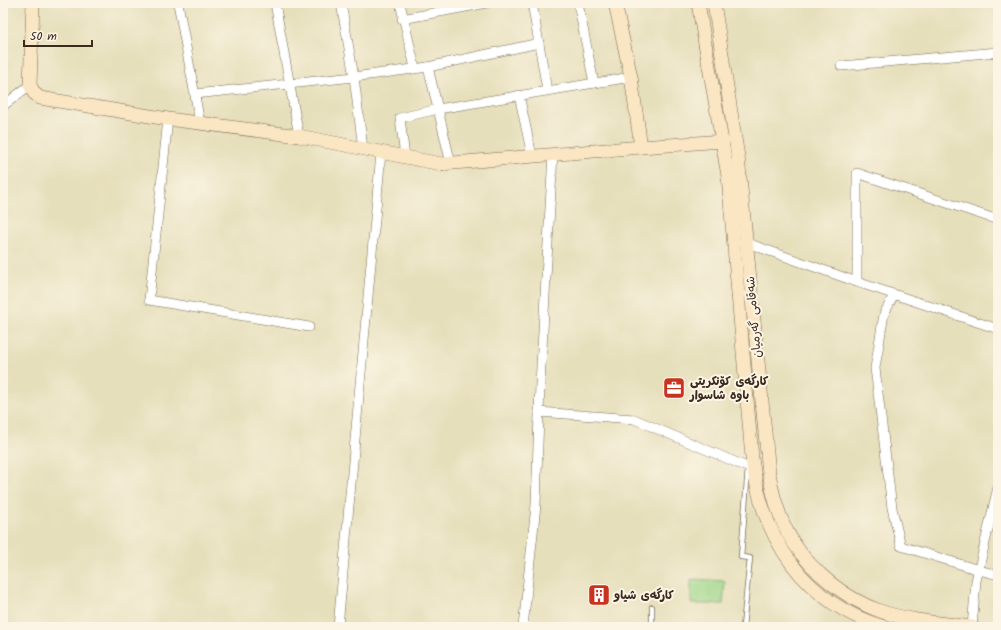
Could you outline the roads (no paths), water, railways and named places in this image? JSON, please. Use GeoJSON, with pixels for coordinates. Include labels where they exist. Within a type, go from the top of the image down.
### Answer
{"type":"FeatureCollection","features":[{"type":"Feature","properties":{"kind":"main road"},"geometry":{"type":"LineString","coordinates":[[34,3],[30,85],[34,93],[40,98],[168,119],[299,136],[441,164],[723,141]]}},
{"type":"Feature","properties":{"kind":"main road"},"geometry":{"type":"LineString","coordinates":[[615,3],[631,77],[642,147]]}},
{"type":"Feature","properties":{"kind":"main road","name":"شەقامی گەرمیان"},"geometry":{"type":"LineString","coordinates":[[698,3],[723,141],[732,221],[751,469],[759,497],[773,534],[794,569],[833,604],[856,616],[884,627]]}},
{"type":"Feature","properties":{"kind":"main road","name":"شەقامی گەرمیان"},"geometry":{"type":"LineString","coordinates":[[714,3],[738,157],[748,243],[769,473],[779,512],[793,543],[807,560],[827,579],[863,604],[898,616],[972,627]]}},
{"type":"Feature","properties":{"kind":"main road"},"geometry":{"type":"LineString","coordinates":[[702,28],[718,26]]}},
{"type":"Feature","properties":{"kind":"street"},"geometry":{"type":"LineString","coordinates":[[178,3],[200,123]]}},
{"type":"Feature","properties":{"kind":"street"},"geometry":{"type":"LineString","coordinates":[[275,3],[291,84],[299,136]]}},
{"type":"Feature","properties":{"kind":"street"},"geometry":{"type":"LineString","coordinates":[[341,3],[354,77],[363,149]]}},
{"type":"Feature","properties":{"kind":"street"},"geometry":{"type":"LineString","coordinates":[[400,3],[402,19],[415,68]]}},
{"type":"Feature","properties":{"kind":"street"},"geometry":{"type":"LineString","coordinates":[[402,19],[450,6],[487,3]]}},
{"type":"Feature","properties":{"kind":"street"},"geometry":{"type":"LineString","coordinates":[[532,3],[548,90]]}},
{"type":"Feature","properties":{"kind":"street"},"geometry":{"type":"LineString","coordinates":[[578,3],[594,83]]}},
{"type":"Feature","properties":{"kind":"street"},"geometry":{"type":"LineString","coordinates":[[194,94],[354,77],[428,67],[539,43]]}},
{"type":"Feature","properties":{"kind":"street"},"geometry":{"type":"LineString","coordinates":[[841,66],[998,52]]}},
{"type":"Feature","properties":{"kind":"street"},"geometry":{"type":"LineString","coordinates":[[428,67],[451,164]]}},
{"type":"Feature","properties":{"kind":"street"},"geometry":{"type":"LineString","coordinates":[[405,157],[400,118],[438,109],[631,77]]}},
{"type":"Feature","properties":{"kind":"street"},"geometry":{"type":"LineString","coordinates":[[3,106],[30,85]]}},
{"type":"Feature","properties":{"kind":"street"},"geometry":{"type":"LineString","coordinates":[[519,95],[532,156]]}},
{"type":"Feature","properties":{"kind":"street"},"geometry":{"type":"LineString","coordinates":[[168,119],[149,300],[308,327]]}},
{"type":"Feature","properties":{"kind":"street"},"geometry":{"type":"LineString","coordinates":[[338,627],[381,153]]}},
{"type":"Feature","properties":{"kind":"street"},"geometry":{"type":"LineString","coordinates":[[523,627],[536,505],[539,412],[553,154]]}},
{"type":"Feature","properties":{"kind":"street"},"geometry":{"type":"LineString","coordinates":[[857,282],[857,172],[998,220]]}},
{"type":"Feature","properties":{"kind":"street"},"geometry":{"type":"LineString","coordinates":[[748,243],[894,295],[998,329]]}},
{"type":"Feature","properties":{"kind":"street"},"geometry":{"type":"LineString","coordinates":[[894,295],[884,314],[875,368],[892,508],[901,546],[979,570],[998,574]]}},
{"type":"Feature","properties":{"kind":"street"},"geometry":{"type":"LineString","coordinates":[[539,412],[634,418],[751,469]]}},
{"type":"Feature","properties":{"kind":"street"},"geometry":{"type":"LineString","coordinates":[[972,627],[979,570],[998,486]]}},
{"type":"Feature","properties":{"kind":"lane"},"geometry":{"type":"LineString","coordinates":[[743,627],[750,558],[742,557],[751,469]]}},
{"type":"Feature","properties":{"kind":"lane"},"geometry":{"type":"LineString","coordinates":[[652,607],[652,627]]}},
{"type":"Feature","properties":{"kind":"place","name":"کارگەی کۆنکریتی باوە شاسوار"},"geometry":{"type":"Point","coordinates":[674,388]}},
{"type":"Feature","properties":{"kind":"place","name":"کارگەی شیاو"},"geometry":{"type":"Point","coordinates":[599,595]}}]}
